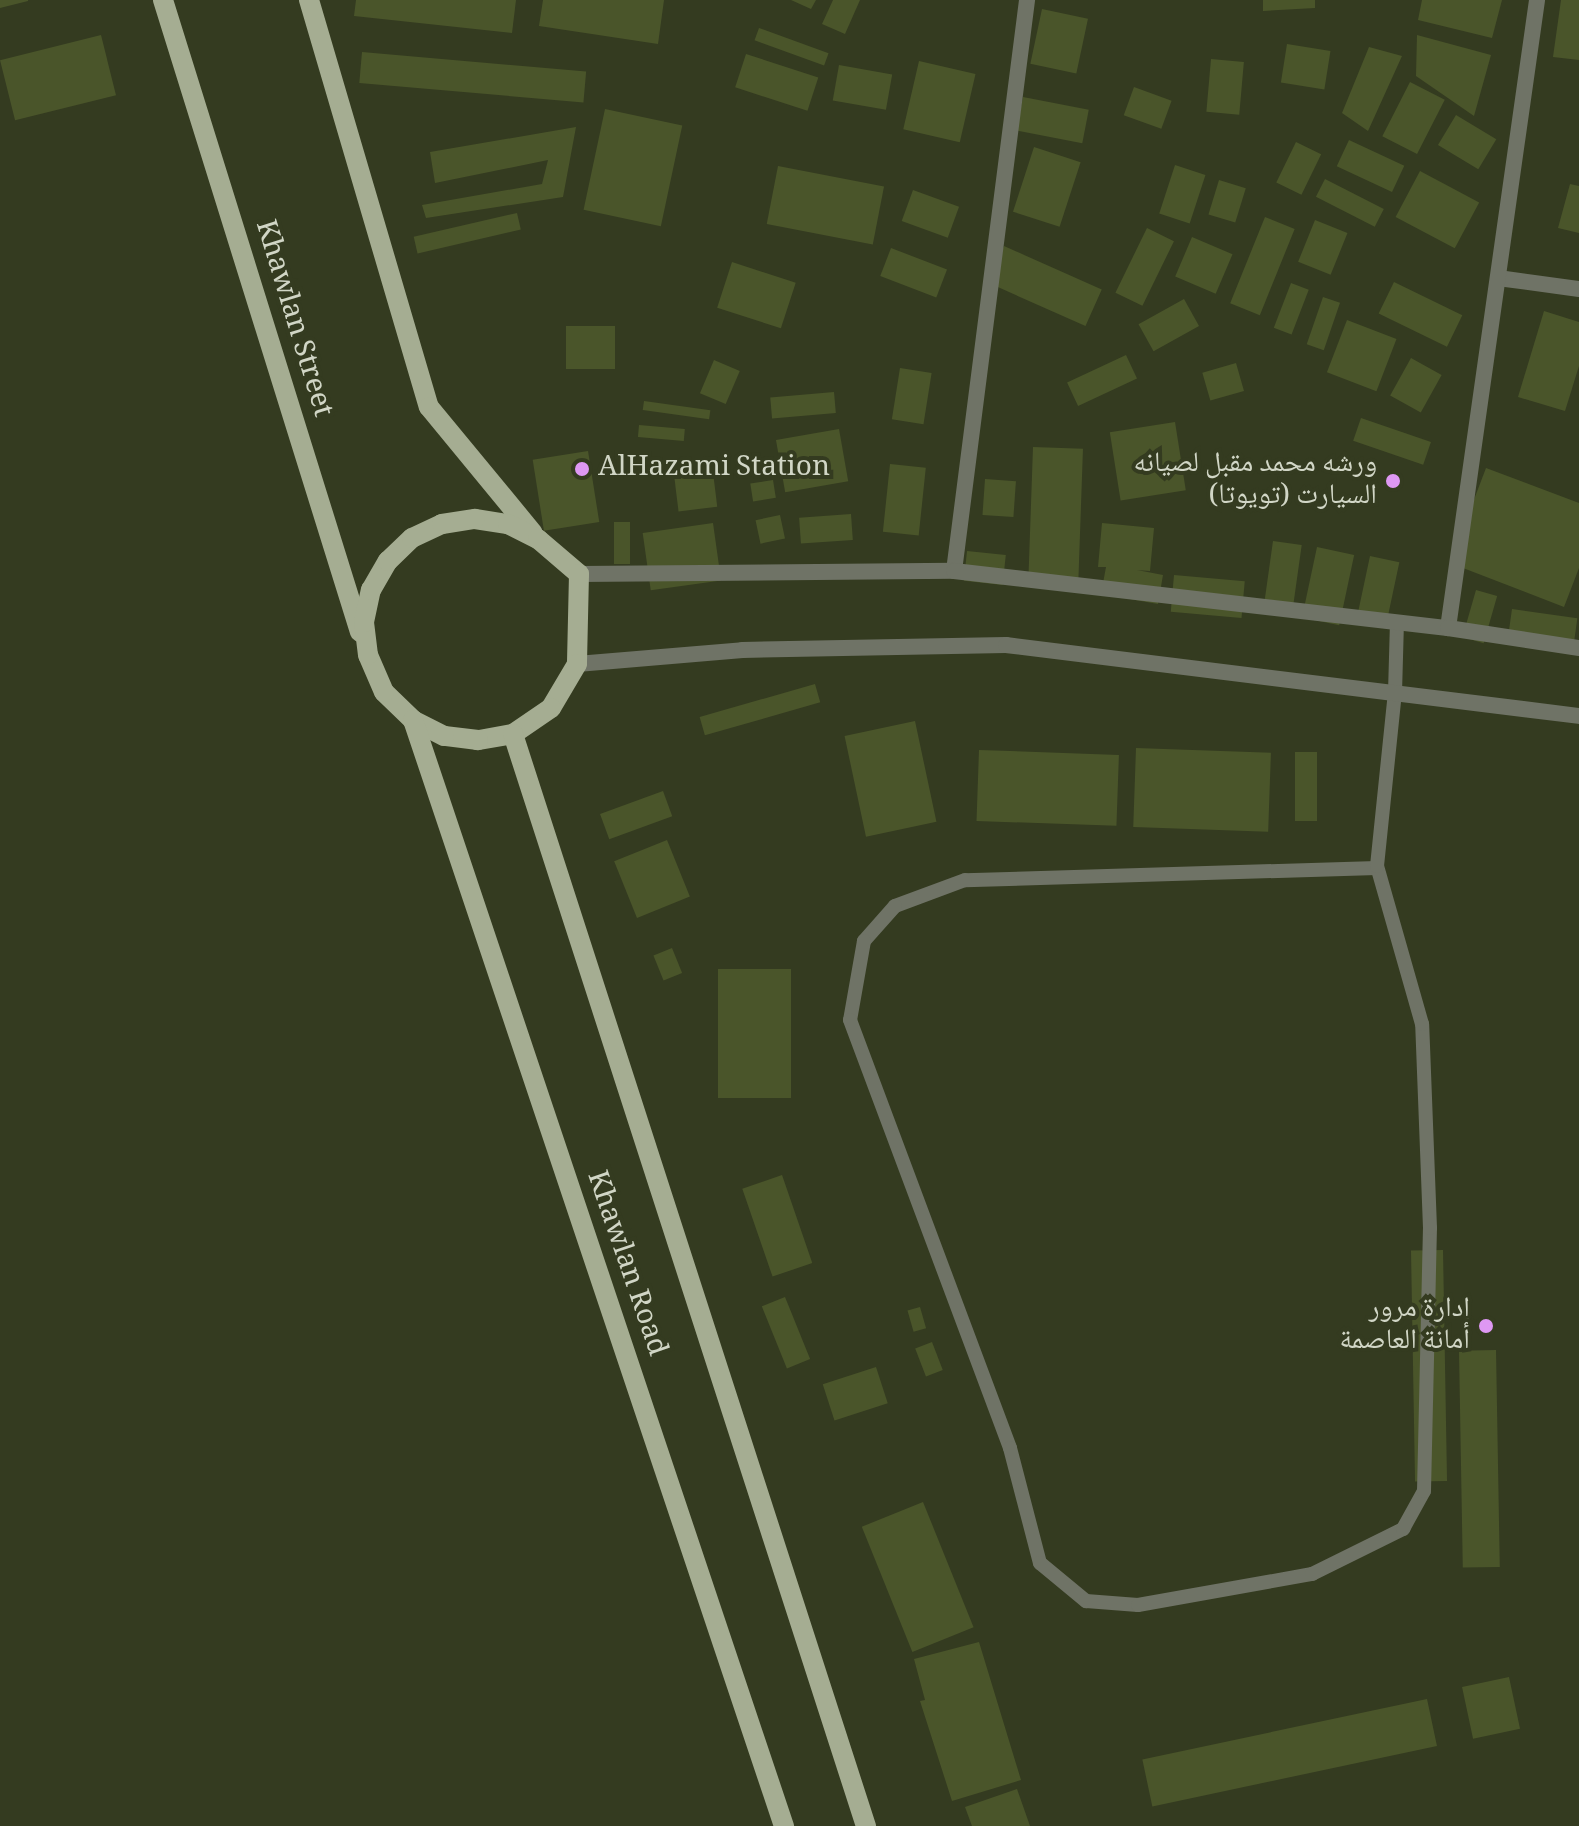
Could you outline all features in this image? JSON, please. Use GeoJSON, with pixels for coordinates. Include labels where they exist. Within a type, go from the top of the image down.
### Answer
{"type":"FeatureCollection","features":[{"type":"Feature","properties":{"kind":"main road","name":"Khawlan Street"},"geometry":{"type":"LineString","coordinates":[[163,0],[368,655]]}},
{"type":"Feature","properties":{"kind":"main road"},"geometry":{"type":"LineString","coordinates":[[309,0],[429,407],[538,539],[579,574],[577,664],[551,708],[513,734],[478,740],[444,736],[413,720],[384,692],[368,655],[364,622],[371,590],[388,561],[412,538],[442,524],[475,519],[508,524],[538,539]]}},
{"type":"Feature","properties":{"kind":"main road","name":"Khawlan Road"},"geometry":{"type":"LineString","coordinates":[[413,720],[784,1826]]}},
{"type":"Feature","properties":{"kind":"main road","name":"Khawlan Road"},"geometry":{"type":"LineString","coordinates":[[513,734],[866,1826]]}},
{"type":"Feature","properties":{"kind":"street"},"geometry":{"type":"LineString","coordinates":[[954,571],[1027,0]]}},
{"type":"Feature","properties":{"kind":"street"},"geometry":{"type":"LineString","coordinates":[[1448,628],[1537,0]]}},
{"type":"Feature","properties":{"kind":"street"},"geometry":{"type":"LineString","coordinates":[[1498,278],[1579,289]]}},
{"type":"Feature","properties":{"kind":"street"},"geometry":{"type":"LineString","coordinates":[[579,574],[954,571],[1448,628],[1579,648]]}},
{"type":"Feature","properties":{"kind":"street"},"geometry":{"type":"LineString","coordinates":[[577,664],[742,650],[1006,645],[1579,716]]}},
{"type":"Feature","properties":{"kind":"lane"},"geometry":{"type":"LineString","coordinates":[[1377,868],[965,880],[895,906],[864,941],[850,1020],[1010,1448],[1040,1563],[1086,1601],[1138,1605],[1312,1574],[1403,1529],[1424,1491],[1430,1228],[1422,1024],[1398,932],[1377,868],[1395,693],[1397,623]]}},
{"type":"Feature","properties":{"kind":"building"},"geometry":{"type":"Polygon","coordinates":[[[0,0],[28,0],[28,1],[0,8],[0,0]]]}},
{"type":"Feature","properties":{"kind":"building"},"geometry":{"type":"Polygon","coordinates":[[[356,0],[516,0],[512,33],[354,16],[356,0]]]}},
{"type":"Feature","properties":{"kind":"building"},"geometry":{"type":"Polygon","coordinates":[[[543,0],[664,0],[658,44],[539,26],[543,0]]]}},
{"type":"Feature","properties":{"kind":"building"},"geometry":{"type":"Polygon","coordinates":[[[791,0],[816,0],[811,9],[791,0]]]}},
{"type":"Feature","properties":{"kind":"building"},"geometry":{"type":"Polygon","coordinates":[[[833,0],[860,0],[845,34],[822,24],[833,0]]]}},
{"type":"Feature","properties":{"kind":"building"},"geometry":{"type":"Polygon","coordinates":[[[1263,0],[1315,0],[1315,8],[1263,11],[1263,0]]]}},
{"type":"Feature","properties":{"kind":"building"},"geometry":{"type":"Polygon","coordinates":[[[1422,0],[1502,0],[1492,38],[1418,20],[1422,0]]]}},
{"type":"Feature","properties":{"kind":"building"},"geometry":{"type":"Polygon","coordinates":[[[1561,0],[1579,0],[1579,60],[1553,57],[1561,0]]]}},
{"type":"Feature","properties":{"kind":"building"},"geometry":{"type":"Polygon","coordinates":[[[1042,9],[1088,19],[1076,74],[1030,64],[1042,9]]]}},
{"type":"Feature","properties":{"kind":"building"},"geometry":{"type":"Polygon","coordinates":[[[759,28],[829,53],[824,66],[755,40],[759,28]]]}},
{"type":"Feature","properties":{"kind":"building"},"geometry":{"type":"Polygon","coordinates":[[[101,35],[116,95],[15,120],[0,60],[101,35]]]}},
{"type":"Feature","properties":{"kind":"building"},"geometry":{"type":"Polygon","coordinates":[[[1417,35],[1491,55],[1474,116],[1416,76],[1417,35]]]}},
{"type":"Feature","properties":{"kind":"building"},"geometry":{"type":"Polygon","coordinates":[[[1287,44],[1330,51],[1324,89],[1281,83],[1287,44]]]}},
{"type":"Feature","properties":{"kind":"building"},"geometry":{"type":"Polygon","coordinates":[[[1369,47],[1402,56],[1368,131],[1342,113],[1369,47]]]}},
{"type":"Feature","properties":{"kind":"building"},"geometry":{"type":"Polygon","coordinates":[[[362,52],[586,72],[583,102],[359,83],[362,52]]]}},
{"type":"Feature","properties":{"kind":"building"},"geometry":{"type":"Polygon","coordinates":[[[746,54],[818,77],[807,111],[735,87],[746,54]]]}},
{"type":"Feature","properties":{"kind":"building"},"geometry":{"type":"Polygon","coordinates":[[[1211,59],[1244,62],[1239,115],[1206,112],[1211,59]]]}},
{"type":"Feature","properties":{"kind":"building"},"geometry":{"type":"Polygon","coordinates":[[[919,61],[976,74],[960,142],[903,129],[919,61]]]}},
{"type":"Feature","properties":{"kind":"building"},"geometry":{"type":"Polygon","coordinates":[[[839,65],[892,74],[886,110],[833,100],[839,65]]]}},
{"type":"Feature","properties":{"kind":"building"},"geometry":{"type":"Polygon","coordinates":[[[1410,82],[1445,100],[1417,154],[1382,136],[1410,82]]]}},
{"type":"Feature","properties":{"kind":"building"},"geometry":{"type":"Polygon","coordinates":[[[1134,87],[1172,101],[1161,129],[1124,115],[1134,87]]]}},
{"type":"Feature","properties":{"kind":"building"},"geometry":{"type":"Polygon","coordinates":[[[1023,97],[1089,110],[1082,143],[1017,130],[1023,97]]]}},
{"type":"Feature","properties":{"kind":"building"},"geometry":{"type":"Polygon","coordinates":[[[605,109],[682,125],[661,226],[584,210],[605,109]]]}},
{"type":"Feature","properties":{"kind":"building"},"geometry":{"type":"Polygon","coordinates":[[[1456,115],[1496,139],[1478,169],[1438,145],[1456,115]]]}},
{"type":"Feature","properties":{"kind":"building"},"geometry":{"type":"Polygon","coordinates":[[[576,127],[563,197],[426,218],[422,205],[542,184],[548,160],[435,183],[430,152],[576,127]]]}},
{"type":"Feature","properties":{"kind":"building"},"geometry":{"type":"Polygon","coordinates":[[[1349,140],[1404,166],[1392,192],[1337,166],[1349,140]]]}},
{"type":"Feature","properties":{"kind":"building"},"geometry":{"type":"Polygon","coordinates":[[[1296,142],[1321,154],[1301,195],[1276,182],[1296,142]]]}},
{"type":"Feature","properties":{"kind":"building"},"geometry":{"type":"Polygon","coordinates":[[[1034,147],[1081,162],[1060,227],[1013,212],[1034,147]]]}},
{"type":"Feature","properties":{"kind":"building"},"geometry":{"type":"Polygon","coordinates":[[[1175,165],[1205,175],[1190,223],[1159,214],[1175,165]]]}},
{"type":"Feature","properties":{"kind":"building"},"geometry":{"type":"Polygon","coordinates":[[[778,166],[884,187],[873,245],[767,224],[778,166]]]}},
{"type":"Feature","properties":{"kind":"building"},"geometry":{"type":"Polygon","coordinates":[[[1420,171],[1479,202],[1455,248],[1396,217],[1420,171]]]}},
{"type":"Feature","properties":{"kind":"building"},"geometry":{"type":"Polygon","coordinates":[[[1325,179],[1384,209],[1375,227],[1316,197],[1325,179]]]}},
{"type":"Feature","properties":{"kind":"building"},"geometry":{"type":"Polygon","coordinates":[[[1219,180],[1246,188],[1235,223],[1208,214],[1219,180]]]}},
{"type":"Feature","properties":{"kind":"building"},"geometry":{"type":"Polygon","coordinates":[[[1570,184],[1579,186],[1579,233],[1558,228],[1570,184]]]}},
{"type":"Feature","properties":{"kind":"building"},"geometry":{"type":"Polygon","coordinates":[[[913,190],[959,207],[948,238],[902,221],[913,190]]]}},
{"type":"Feature","properties":{"kind":"building"},"geometry":{"type":"Polygon","coordinates":[[[517,213],[521,230],[418,253],[414,237],[517,213]]]}},
{"type":"Feature","properties":{"kind":"building"},"geometry":{"type":"Polygon","coordinates":[[[1265,217],[1295,229],[1260,315],[1230,303],[1265,217]]]}},
{"type":"Feature","properties":{"kind":"building"},"geometry":{"type":"Polygon","coordinates":[[[1315,220],[1347,233],[1331,275],[1298,262],[1315,220]]]}},
{"type":"Feature","properties":{"kind":"building"},"geometry":{"type":"Polygon","coordinates":[[[1147,228],[1174,241],[1142,306],[1115,293],[1147,228]]]}},
{"type":"Feature","properties":{"kind":"building"},"geometry":{"type":"Polygon","coordinates":[[[1192,237],[1233,254],[1216,294],[1175,277],[1192,237]]]}},
{"type":"Feature","properties":{"kind":"building"},"geometry":{"type":"Polygon","coordinates":[[[1004,246],[1102,290],[1085,326],[988,283],[1004,246]]]}},
{"type":"Feature","properties":{"kind":"building"},"geometry":{"type":"Polygon","coordinates":[[[891,248],[947,270],[936,298],[880,276],[891,248]]]}},
{"type":"Feature","properties":{"kind":"building"},"geometry":{"type":"Polygon","coordinates":[[[732,262],[796,283],[781,328],[717,308],[732,262]]]}},
{"type":"Feature","properties":{"kind":"building"},"geometry":{"type":"Polygon","coordinates":[[[1394,282],[1462,315],[1447,347],[1379,313],[1394,282]]]}},
{"type":"Feature","properties":{"kind":"building"},"geometry":{"type":"Polygon","coordinates":[[[1291,283],[1309,290],[1292,335],[1274,328],[1291,283]]]}},
{"type":"Feature","properties":{"kind":"building"},"geometry":{"type":"Polygon","coordinates":[[[1323,297],[1340,303],[1324,350],[1307,344],[1323,297]]]}},
{"type":"Feature","properties":{"kind":"building"},"geometry":{"type":"Polygon","coordinates":[[[1184,299],[1199,326],[1154,351],[1139,324],[1184,299]]]}},
{"type":"Feature","properties":{"kind":"building"},"geometry":{"type":"Polygon","coordinates":[[[1544,311],[1579,322],[1579,366],[1565,411],[1518,397],[1544,311]]]}},
{"type":"Feature","properties":{"kind":"building"},"geometry":{"type":"Polygon","coordinates":[[[1347,320],[1396,339],[1376,391],[1327,372],[1347,320]]]}},
{"type":"Feature","properties":{"kind":"building"},"geometry":{"type":"Polygon","coordinates":[[[566,326],[615,326],[615,369],[566,369],[566,326]]]}},
{"type":"Feature","properties":{"kind":"building"},"geometry":{"type":"Polygon","coordinates":[[[1126,355],[1137,379],[1078,406],[1067,382],[1126,355]]]}},
{"type":"Feature","properties":{"kind":"building"},"geometry":{"type":"Polygon","coordinates":[[[1411,358],[1442,375],[1421,413],[1390,396],[1411,358]]]}},
{"type":"Feature","properties":{"kind":"building"},"geometry":{"type":"Polygon","coordinates":[[[714,360],[740,371],[726,404],[700,393],[714,360]]]}},
{"type":"Feature","properties":{"kind":"building"},"geometry":{"type":"Polygon","coordinates":[[[1236,363],[1244,391],[1210,401],[1202,373],[1236,363]]]}},
{"type":"Feature","properties":{"kind":"building"},"geometry":{"type":"Polygon","coordinates":[[[900,368],[932,373],[923,424],[892,419],[900,368]]]}},
{"type":"Feature","properties":{"kind":"building"},"geometry":{"type":"Polygon","coordinates":[[[834,392],[836,413],[772,418],[770,398],[834,392]]]}},
{"type":"Feature","properties":{"kind":"building"},"geometry":{"type":"Polygon","coordinates":[[[644,401],[710,410],[709,419],[643,410],[644,401]]]}},
{"type":"Feature","properties":{"kind":"building"},"geometry":{"type":"Polygon","coordinates":[[[1361,418],[1431,442],[1423,465],[1353,441],[1361,418]]]}},
{"type":"Feature","properties":{"kind":"building"},"geometry":{"type":"Polygon","coordinates":[[[1175,422],[1186,490],[1121,500],[1110,432],[1175,422]]]}},
{"type":"Feature","properties":{"kind":"building"},"geometry":{"type":"Polygon","coordinates":[[[639,425],[685,429],[684,441],[638,437],[639,425]]]}},
{"type":"Feature","properties":{"kind":"building"},"geometry":{"type":"Polygon","coordinates":[[[839,429],[848,481],[785,492],[776,440],[839,429]]]}},
{"type":"Feature","properties":{"kind":"building"},"geometry":{"type":"Polygon","coordinates":[[[1033,447],[1083,449],[1078,585],[1028,583],[1033,447]]]}},
{"type":"Feature","properties":{"kind":"building"},"geometry":{"type":"Polygon","coordinates":[[[588,451],[599,522],[544,531],[533,460],[588,451]]]}},
{"type":"Feature","properties":{"kind":"building"},"geometry":{"type":"Polygon","coordinates":[[[712,464],[717,507],[679,511],[673,469],[712,464]]]}},
{"type":"Feature","properties":{"kind":"building"},"geometry":{"type":"Polygon","coordinates":[[[890,464],[926,468],[919,535],[883,532],[890,464]]]}},
{"type":"Feature","properties":{"kind":"building"},"geometry":{"type":"Polygon","coordinates":[[[1486,468],[1579,503],[1579,568],[1564,607],[1450,563],[1486,468]]]}},
{"type":"Feature","properties":{"kind":"building"},"geometry":{"type":"Polygon","coordinates":[[[985,479],[1016,481],[1013,517],[982,515],[985,479]]]}},
{"type":"Feature","properties":{"kind":"building"},"geometry":{"type":"Polygon","coordinates":[[[773,480],[776,498],[753,501],[750,484],[773,480]]]}},
{"type":"Feature","properties":{"kind":"building"},"geometry":{"type":"Polygon","coordinates":[[[851,514],[853,540],[801,544],[799,518],[851,514]]]}},
{"type":"Feature","properties":{"kind":"building"},"geometry":{"type":"Polygon","coordinates":[[[780,515],[785,538],[761,544],[756,520],[780,515]]]}},
{"type":"Feature","properties":{"kind":"building"},"geometry":{"type":"Polygon","coordinates":[[[614,522],[630,522],[630,564],[614,564],[614,522]]]}},
{"type":"Feature","properties":{"kind":"building"},"geometry":{"type":"Polygon","coordinates":[[[713,523],[721,580],[651,590],[643,533],[713,523]]]}},
{"type":"Feature","properties":{"kind":"building"},"geometry":{"type":"Polygon","coordinates":[[[1102,523],[1154,528],[1150,571],[1137,570],[1163,575],[1158,604],[1101,594],[1106,567],[1098,567],[1102,523]]]}},
{"type":"Feature","properties":{"kind":"building"},"geometry":{"type":"Polygon","coordinates":[[[1273,541],[1302,545],[1292,612],[1264,608],[1273,541]]]}},
{"type":"Feature","properties":{"kind":"building"},"geometry":{"type":"Polygon","coordinates":[[[1317,547],[1354,555],[1339,625],[1302,617],[1317,547]]]}},
{"type":"Feature","properties":{"kind":"building"},"geometry":{"type":"Polygon","coordinates":[[[967,551],[1006,555],[1003,585],[964,581],[967,551]]]}},
{"type":"Feature","properties":{"kind":"building"},"geometry":{"type":"Polygon","coordinates":[[[1370,556],[1399,562],[1386,623],[1357,617],[1370,556]]]}},
{"type":"Feature","properties":{"kind":"building"},"geometry":{"type":"Polygon","coordinates":[[[1174,575],[1245,581],[1242,618],[1171,612],[1174,575]]]}},
{"type":"Feature","properties":{"kind":"building"},"geometry":{"type":"Polygon","coordinates":[[[1476,590],[1497,596],[1484,643],[1462,637],[1476,590]]]}},
{"type":"Feature","properties":{"kind":"building"},"geometry":{"type":"Polygon","coordinates":[[[1512,609],[1577,618],[1573,650],[1508,641],[1512,609]]]}},
{"type":"Feature","properties":{"kind":"building"},"geometry":{"type":"Polygon","coordinates":[[[815,684],[820,702],[705,735],[700,717],[815,684]]]}},
{"type":"Feature","properties":{"kind":"building"},"geometry":{"type":"Polygon","coordinates":[[[915,721],[936,822],[866,837],[845,736],[915,721]]]}},
{"type":"Feature","properties":{"kind":"building"},"geometry":{"type":"Polygon","coordinates":[[[1136,748],[1271,753],[1268,832],[1133,827],[1136,748]]]}},
{"type":"Feature","properties":{"kind":"building"},"geometry":{"type":"Polygon","coordinates":[[[979,750],[1119,755],[1116,826],[977,821],[979,750]]]}},
{"type":"Feature","properties":{"kind":"building"},"geometry":{"type":"Polygon","coordinates":[[[1295,752],[1317,752],[1317,821],[1295,821],[1295,752]]]}},
{"type":"Feature","properties":{"kind":"building"},"geometry":{"type":"Polygon","coordinates":[[[663,791],[672,816],[609,839],[600,814],[663,791]]]}},
{"type":"Feature","properties":{"kind":"building"},"geometry":{"type":"Polygon","coordinates":[[[667,840],[690,897],[637,918],[614,861],[667,840]]]}},
{"type":"Feature","properties":{"kind":"building"},"geometry":{"type":"Polygon","coordinates":[[[672,948],[682,973],[664,981],[653,955],[672,948]]]}},
{"type":"Feature","properties":{"kind":"building"},"geometry":{"type":"Polygon","coordinates":[[[718,969],[791,969],[791,1098],[718,1098],[718,969]]]}},
{"type":"Feature","properties":{"kind":"building"},"geometry":{"type":"Polygon","coordinates":[[[782,1175],[812,1263],[773,1277],[742,1189],[782,1175]]]}},
{"type":"Feature","properties":{"kind":"building"},"geometry":{"type":"Polygon","coordinates":[[[1443,1250],[1447,1481],[1415,1482],[1411,1251],[1443,1250]]]}},
{"type":"Feature","properties":{"kind":"building"},"geometry":{"type":"Polygon","coordinates":[[[785,1297],[810,1359],[787,1368],[762,1306],[785,1297]]]}},
{"type":"Feature","properties":{"kind":"building"},"geometry":{"type":"Polygon","coordinates":[[[920,1307],[926,1328],[914,1332],[908,1311],[920,1307]]]}},
{"type":"Feature","properties":{"kind":"building"},"geometry":{"type":"Polygon","coordinates":[[[932,1342],[943,1370],[926,1376],[915,1348],[932,1342]]]}},
{"type":"Feature","properties":{"kind":"building"},"geometry":{"type":"Polygon","coordinates":[[[1496,1350],[1500,1567],[1463,1568],[1459,1351],[1496,1350]]]}},
{"type":"Feature","properties":{"kind":"building"},"geometry":{"type":"Polygon","coordinates":[[[876,1367],[888,1403],[834,1420],[823,1384],[876,1367]]]}},
{"type":"Feature","properties":{"kind":"building"},"geometry":{"type":"Polygon","coordinates":[[[923,1502],[974,1627],[912,1652],[862,1527],[923,1502]]]}},
{"type":"Feature","properties":{"kind":"building"},"geometry":{"type":"Polygon","coordinates":[[[979,1642],[1021,1780],[952,1801],[920,1701],[925,1700],[914,1659],[979,1642]]]}},
{"type":"Feature","properties":{"kind":"building"},"geometry":{"type":"Polygon","coordinates":[[[1509,1677],[1520,1729],[1473,1739],[1462,1687],[1509,1677]]]}},
{"type":"Feature","properties":{"kind":"building"},"geometry":{"type":"Polygon","coordinates":[[[1427,1699],[1437,1746],[1152,1806],[1142,1760],[1427,1699]]]}},
{"type":"Feature","properties":{"kind":"building"},"geometry":{"type":"Polygon","coordinates":[[[1017,1789],[1030,1826],[972,1826],[965,1807],[1017,1789]]]}},
{"type":"Feature","properties":{"kind":"place","name":"AlHazami Station"},"geometry":{"type":"Point","coordinates":[582,469]}},
{"type":"Feature","properties":{"kind":"place","name":"ورشه محمد مقبل لصيانه السيارت (تويوتا)"},"geometry":{"type":"Point","coordinates":[1393,481]}},
{"type":"Feature","properties":{"kind":"place","name":"إدارة مرور أمانة العاصمة"},"geometry":{"type":"Point","coordinates":[1486,1326]}}]}
